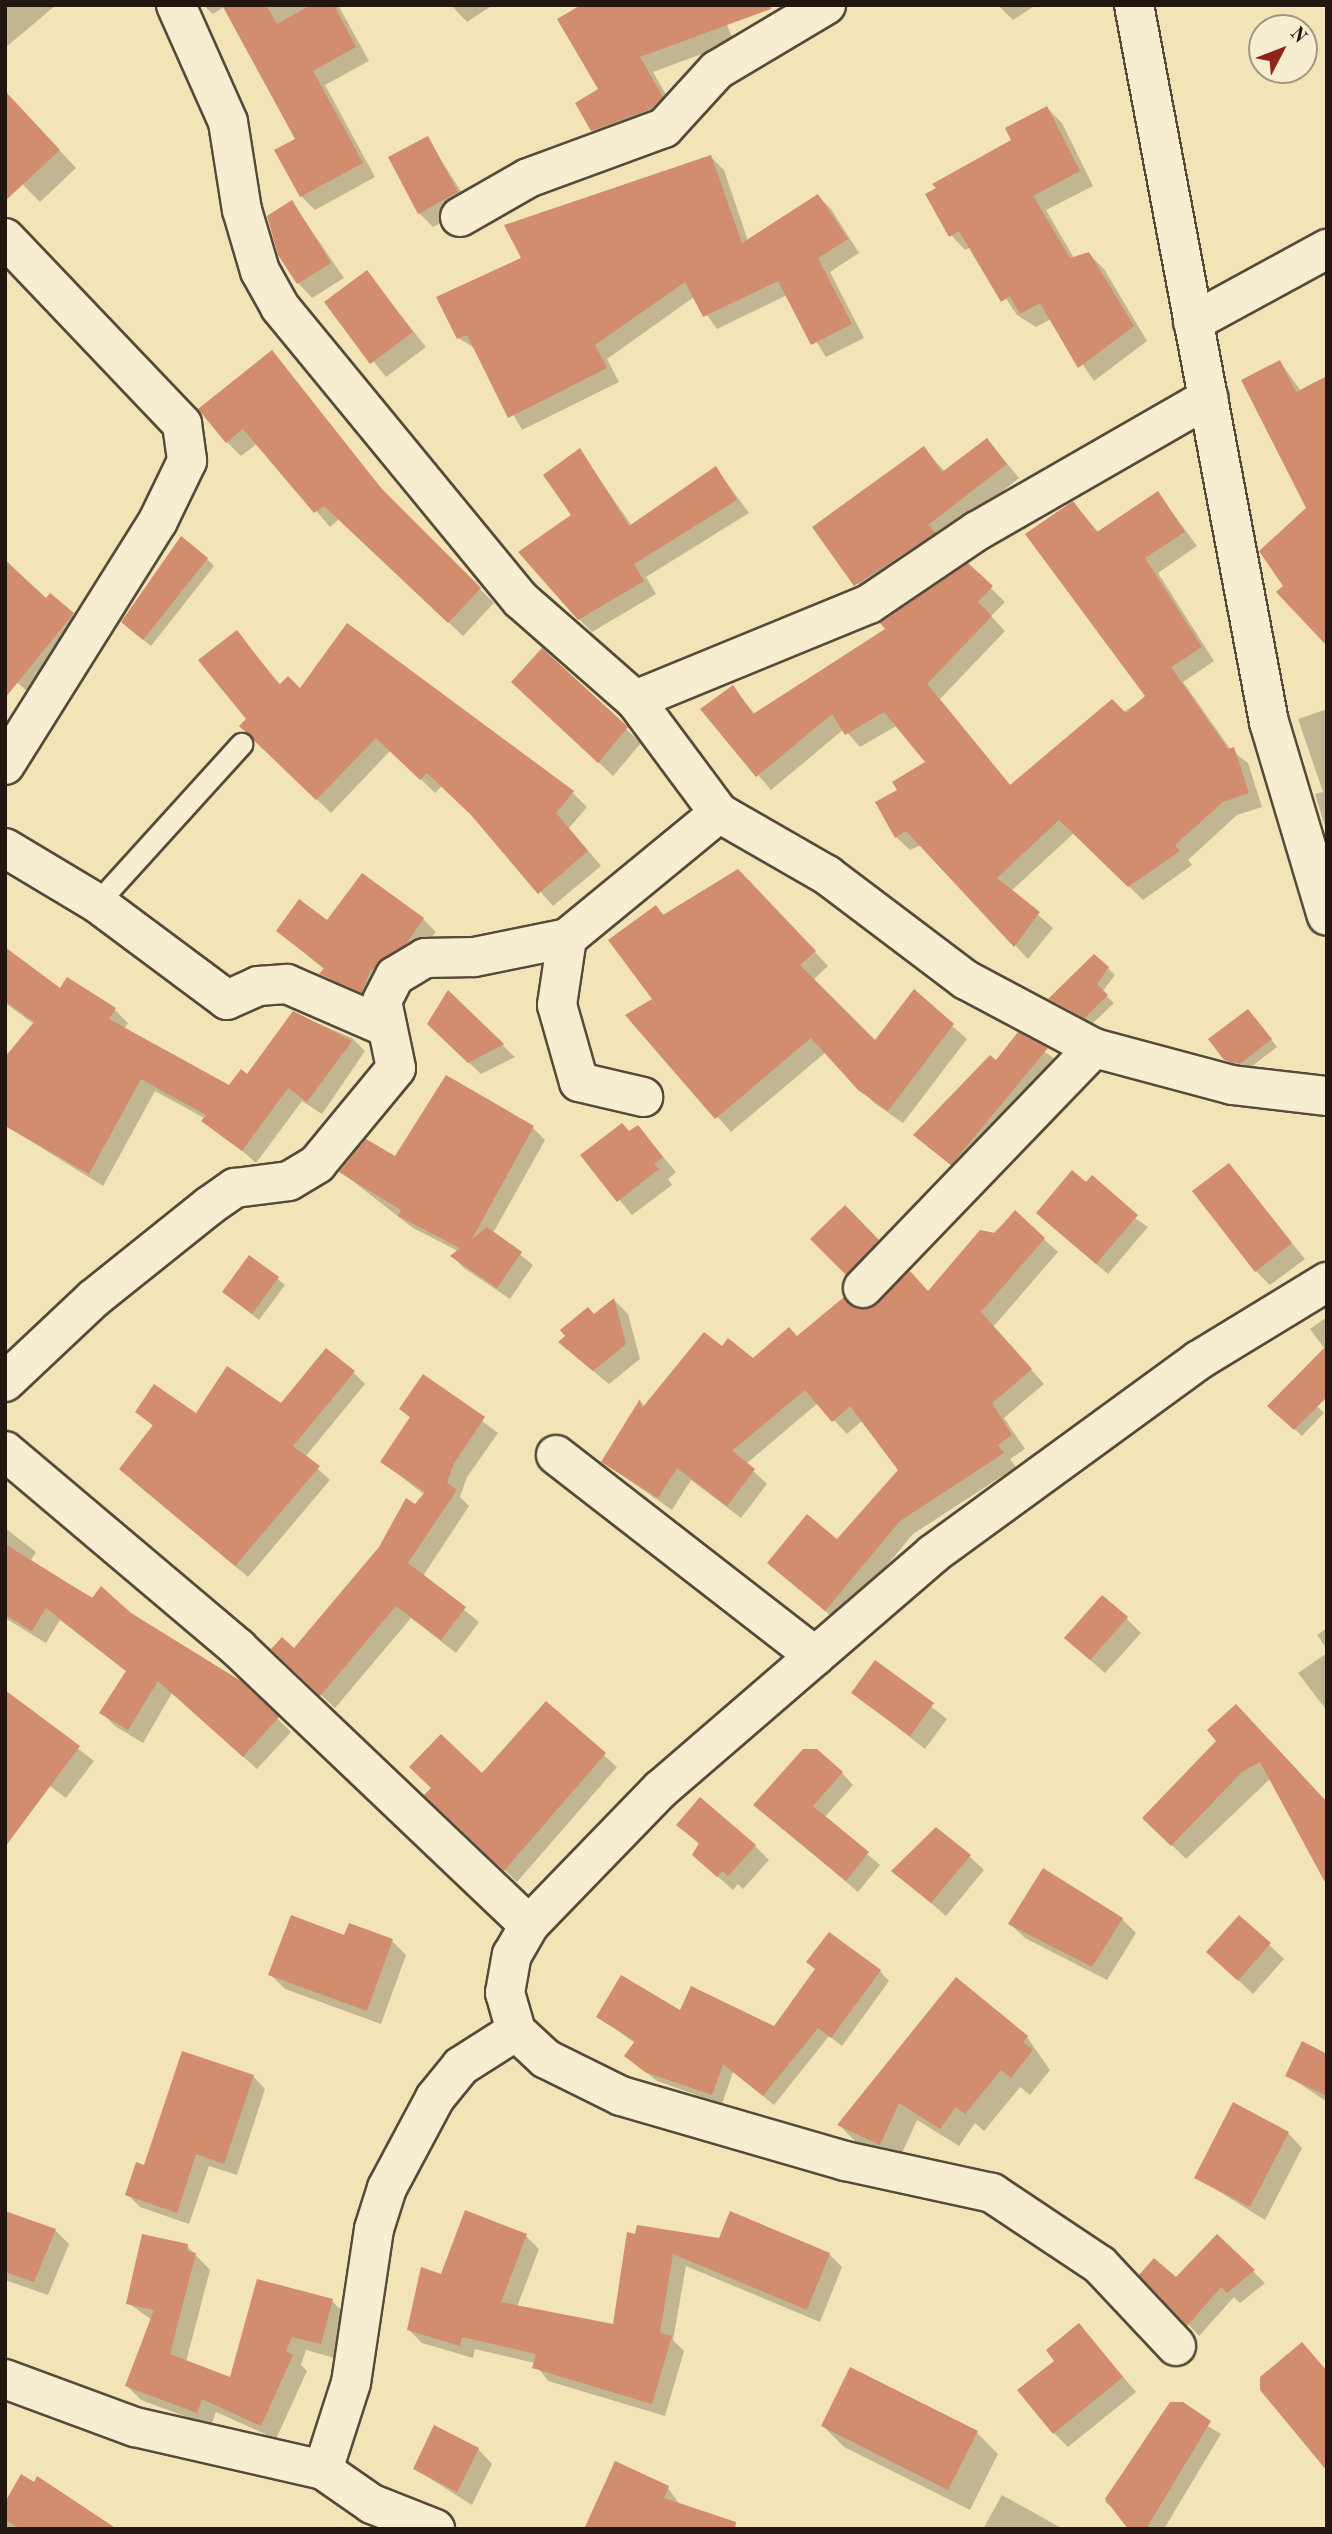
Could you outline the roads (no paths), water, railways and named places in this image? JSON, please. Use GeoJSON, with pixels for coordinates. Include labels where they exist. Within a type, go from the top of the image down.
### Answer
{"type":"FeatureCollection","features":[{"type":"Feature","properties":{"kind":"street"},"geometry":{"type":"LineString","coordinates":[[176,5],[228,122],[242,210],[260,271],[280,307],[521,600],[635,700],[719,813],[827,875],[966,980],[1094,1048],[1232,1084],[1327,1096]]}},
{"type":"Feature","properties":{"kind":"street"},"geometry":{"type":"LineString","coordinates":[[460,217],[528,178],[664,128],[716,70],[826,5]]}},
{"type":"Feature","properties":{"kind":"street"},"geometry":{"type":"LineString","coordinates":[[1134,5],[1269,722],[1327,916]]}},
{"type":"Feature","properties":{"kind":"street"},"geometry":{"type":"LineString","coordinates":[[5,239],[182,424],[187,461],[130,567],[15,724],[5,765]]}},
{"type":"Feature","properties":{"kind":"street"},"geometry":{"type":"LineString","coordinates":[[1193,322],[1327,249]]}},
{"type":"Feature","properties":{"kind":"street"},"geometry":{"type":"LineString","coordinates":[[635,700],[869,604],[977,531],[1208,398]]}},
{"type":"Feature","properties":{"kind":"street"},"geometry":{"type":"LineString","coordinates":[[5,1382],[93,1298],[209,1206],[235,1188],[289,1181],[317,1164],[396,1068],[382,1001],[395,976],[425,958],[474,957],[567,938],[719,813]]}},
{"type":"Feature","properties":{"kind":"street"},"geometry":{"type":"LineString","coordinates":[[5,848],[97,904],[227,1000],[258,986],[287,984],[386,1027]]}},
{"type":"Feature","properties":{"kind":"street"},"geometry":{"type":"LineString","coordinates":[[567,938],[557,1005],[579,1082],[643,1097]]}},
{"type":"Feature","properties":{"kind":"street"},"geometry":{"type":"LineString","coordinates":[[863,1287],[1094,1048]]}},
{"type":"Feature","properties":{"kind":"street"},"geometry":{"type":"LineString","coordinates":[[1176,2346],[1100,2266],[992,2193],[938,2176],[845,2161],[621,2096],[546,2059],[516,2031],[505,1993],[512,1955],[528,1925],[661,1788],[933,1554],[1199,1360],[1327,1282]]}},
{"type":"Feature","properties":{"kind":"street"},"geometry":{"type":"LineString","coordinates":[[5,1451],[238,1648],[528,1925]]}},
{"type":"Feature","properties":{"kind":"street"},"geometry":{"type":"LineString","coordinates":[[556,1455],[815,1656]]}},
{"type":"Feature","properties":{"kind":"street"},"geometry":{"type":"LineString","coordinates":[[323,2470],[351,2383],[374,2229],[387,2188],[435,2098],[461,2066],[516,2031]]}},
{"type":"Feature","properties":{"kind":"street"},"geometry":{"type":"LineString","coordinates":[[5,2379],[135,2427],[323,2470],[372,2504],[435,2529]]}},
{"type":"Feature","properties":{"kind":"lane"},"geometry":{"type":"LineString","coordinates":[[97,904],[241,744]]}}]}
